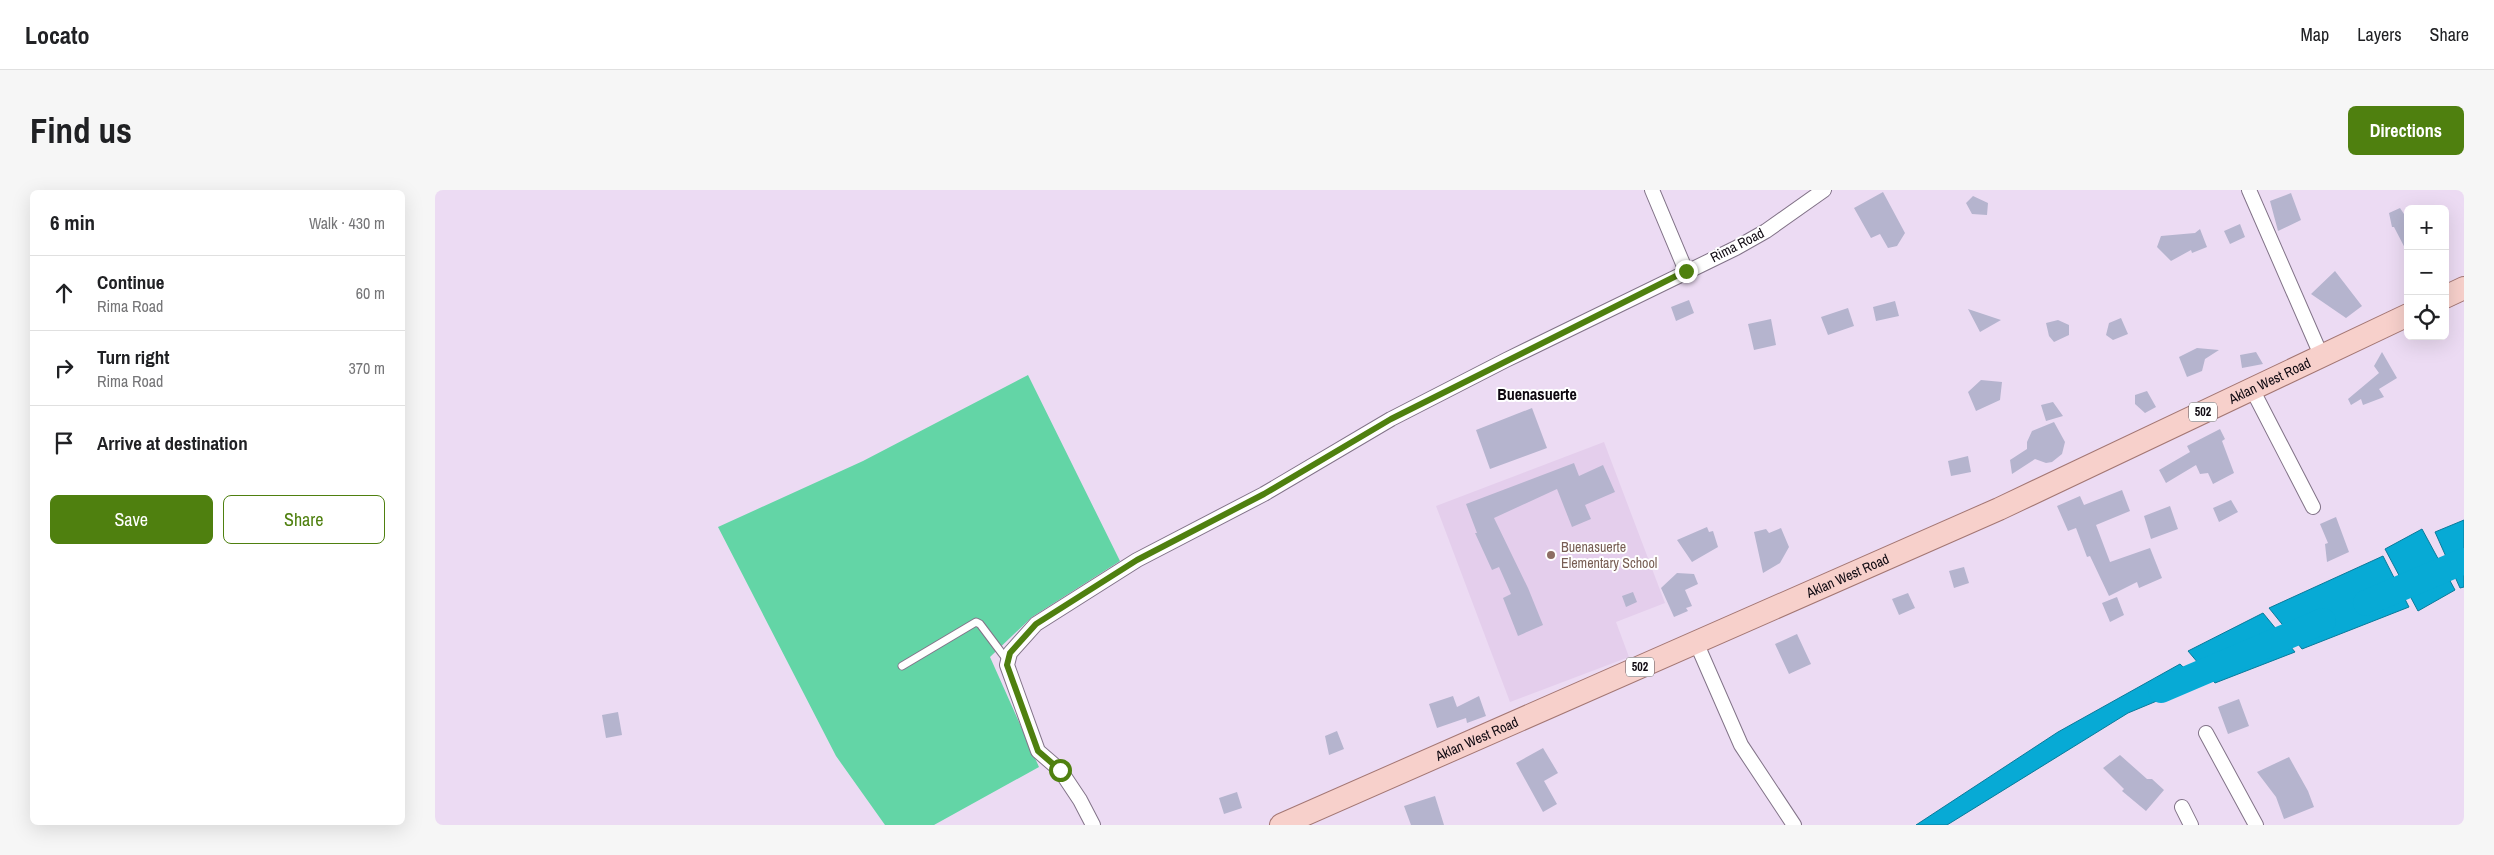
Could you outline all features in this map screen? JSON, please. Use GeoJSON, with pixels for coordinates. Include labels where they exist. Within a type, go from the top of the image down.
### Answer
{"type":"FeatureCollection","features":[{"type":"Feature","properties":{"kind":"main road"},"geometry":{"type":"LineString","coordinates":[[2449,295],[2464,288]]}},
{"type":"Feature","properties":{"kind":"main road","name":"Aklan West Road"},"geometry":{"type":"LineString","coordinates":[[1281,825],[1315,818],[1696,642],[1999,509],[2404,316]]}},
{"type":"Feature","properties":{"kind":"street"},"geometry":{"type":"LineString","coordinates":[[1652,190],[1686,271]]}},
{"type":"Feature","properties":{"kind":"street","name":"Rima Road"},"geometry":{"type":"LineString","coordinates":[[1007,660],[1021,638],[1036,624],[1137,560],[1264,494],[1400,414],[1686,271],[1736,248],[1766,231],[1824,190]]}},
{"type":"Feature","properties":{"kind":"street"},"geometry":{"type":"LineString","coordinates":[[2249,190],[2321,355]]}},
{"type":"Feature","properties":{"kind":"street"},"geometry":{"type":"LineString","coordinates":[[2252,389],[2313,507]]}},
{"type":"Feature","properties":{"kind":"street"},"geometry":{"type":"LineString","coordinates":[[1696,642],[1741,745],[1794,825]]}},
{"type":"Feature","properties":{"kind":"street"},"geometry":{"type":"LineString","coordinates":[[1007,660],[1007,665],[1038,751],[1060,770],[1081,800],[1093,825]]}},
{"type":"Feature","properties":{"kind":"street"},"geometry":{"type":"LineString","coordinates":[[2207,734],[2256,825]]}},
{"type":"Feature","properties":{"kind":"street"},"geometry":{"type":"LineString","coordinates":[[2181,807],[2191,825]]}},
{"type":"Feature","properties":{"kind":"lane"},"geometry":{"type":"LineString","coordinates":[[902,666],[976,622],[980,624],[1007,660]]}},
{"type":"Feature","properties":{"kind":"shaded area","name":"Buenasuerte Elementary School"},"geometry":{"type":"Polygon","coordinates":[[[1604,442],[1665,603],[1616,622],[1629,657],[1510,702],[1436,506],[1604,442]]]}},
{"type":"Feature","properties":{"kind":"green space"},"geometry":{"type":"Polygon","coordinates":[[[1028,375],[1120,561],[1032,617],[990,657],[1039,767],[934,825],[885,825],[836,756],[718,527],[863,461],[1028,375]]]}},
{"type":"Feature","properties":{"kind":"water"},"geometry":{"type":"Polygon","coordinates":[[[2464,520],[2464,587],[2460,588],[2435,532],[2464,520]]]}},
{"type":"Feature","properties":{"kind":"water"},"geometry":{"type":"Polygon","coordinates":[[[2422,529],[2455,590],[2418,611],[2385,549],[2422,529]]]}},
{"type":"Feature","properties":{"kind":"water"},"geometry":{"type":"Polygon","coordinates":[[[2383,556],[2409,607],[2302,649],[2269,608],[2383,556]]]}},
{"type":"Feature","properties":{"kind":"water"},"geometry":{"type":"Polygon","coordinates":[[[2263,613],[2295,652],[2215,683],[2188,651],[2263,613]]]}},
{"type":"Feature","properties":{"kind":"water"},"geometry":{"type":"Polygon","coordinates":[[[2180,664],[2200,683],[2128,713],[1947,825],[1916,825],[2058,732],[2180,664]]]}},
{"type":"Feature","properties":{"kind":"building"},"geometry":{"type":"Polygon","coordinates":[[[1883,192],[1905,233],[1897,246],[1888,248],[1880,234],[1871,238],[1854,208],[1883,192]]]}},
{"type":"Feature","properties":{"kind":"building"},"geometry":{"type":"Polygon","coordinates":[[[2291,193],[2301,220],[2278,231],[2270,201],[2291,193]]]}},
{"type":"Feature","properties":{"kind":"building"},"geometry":{"type":"Polygon","coordinates":[[[1973,196],[1988,203],[1987,215],[1972,214],[1966,203],[1973,196]]]}},
{"type":"Feature","properties":{"kind":"building"},"geometry":{"type":"Polygon","coordinates":[[[2400,208],[2404,214],[2404,246],[2394,227],[2392,227],[2389,213],[2400,208]]]}},
{"type":"Feature","properties":{"kind":"building"},"geometry":{"type":"Polygon","coordinates":[[[2240,224],[2245,237],[2230,244],[2224,231],[2240,224]]]}},
{"type":"Feature","properties":{"kind":"building"},"geometry":{"type":"Polygon","coordinates":[[[2200,229],[2207,247],[2192,253],[2191,250],[2171,261],[2157,247],[2161,236],[2195,233],[2200,229]]]}},
{"type":"Feature","properties":{"kind":"building"},"geometry":{"type":"Polygon","coordinates":[[[2335,271],[2362,306],[2346,318],[2311,294],[2335,271]]]}},
{"type":"Feature","properties":{"kind":"building"},"geometry":{"type":"Polygon","coordinates":[[[1689,300],[1694,313],[1676,321],[1671,307],[1689,300]]]}},
{"type":"Feature","properties":{"kind":"building"},"geometry":{"type":"Polygon","coordinates":[[[1895,301],[1899,316],[1876,321],[1873,307],[1895,301]]]}},
{"type":"Feature","properties":{"kind":"building"},"geometry":{"type":"Polygon","coordinates":[[[1848,308],[1854,326],[1828,335],[1821,317],[1848,308]]]}},
{"type":"Feature","properties":{"kind":"building"},"geometry":{"type":"Polygon","coordinates":[[[1968,309],[2001,320],[1980,332],[1968,309]]]}},
{"type":"Feature","properties":{"kind":"building"},"geometry":{"type":"Polygon","coordinates":[[[2121,318],[2128,334],[2113,340],[2106,335],[2109,323],[2121,318]]]}},
{"type":"Feature","properties":{"kind":"building"},"geometry":{"type":"Polygon","coordinates":[[[1771,319],[1776,345],[1754,350],[1748,324],[1771,319]]]}},
{"type":"Feature","properties":{"kind":"building"},"geometry":{"type":"Polygon","coordinates":[[[2058,320],[2069,325],[2069,335],[2054,342],[2049,336],[2046,323],[2058,320]]]}},
{"type":"Feature","properties":{"kind":"building"},"geometry":{"type":"Polygon","coordinates":[[[2197,348],[2219,350],[2205,359],[2202,371],[2187,377],[2179,357],[2197,348]]]}},
{"type":"Feature","properties":{"kind":"building"},"geometry":{"type":"Polygon","coordinates":[[[2256,352],[2263,364],[2242,368],[2240,355],[2256,352]]]}},
{"type":"Feature","properties":{"kind":"building"},"geometry":{"type":"Polygon","coordinates":[[[2382,352],[2397,378],[2379,389],[2384,397],[2363,405],[2361,399],[2351,405],[2348,399],[2379,373],[2374,366],[2382,352]]]}},
{"type":"Feature","properties":{"kind":"building"},"geometry":{"type":"Polygon","coordinates":[[[1981,380],[2002,382],[2000,400],[1976,411],[1968,392],[1981,380]]]}},
{"type":"Feature","properties":{"kind":"building"},"geometry":{"type":"Polygon","coordinates":[[[2147,391],[2156,407],[2145,413],[2135,404],[2135,395],[2147,391]]]}},
{"type":"Feature","properties":{"kind":"building"},"geometry":{"type":"Polygon","coordinates":[[[2053,402],[2063,416],[2046,421],[2041,405],[2053,402]]]}},
{"type":"Feature","properties":{"kind":"building"},"geometry":{"type":"Polygon","coordinates":[[[1532,408],[1547,448],[1490,469],[1476,430],[1532,408]]]}},
{"type":"Feature","properties":{"kind":"building"},"geometry":{"type":"Polygon","coordinates":[[[2054,422],[2065,442],[2062,454],[2052,462],[2046,463],[2035,459],[2012,474],[2010,460],[2027,449],[2027,442],[2032,431],[2054,422]]]}},
{"type":"Feature","properties":{"kind":"building"},"geometry":{"type":"Polygon","coordinates":[[[2220,429],[2225,439],[2222,441],[2234,473],[2213,484],[2208,473],[2200,474],[2196,465],[2166,483],[2159,470],[2190,452],[2187,446],[2220,429]]]}},
{"type":"Feature","properties":{"kind":"building"},"geometry":{"type":"Polygon","coordinates":[[[1968,456],[1971,472],[1951,476],[1948,461],[1968,456]]]}},
{"type":"Feature","properties":{"kind":"building"},"geometry":{"type":"Polygon","coordinates":[[[1574,463],[1579,476],[1603,465],[1615,492],[1585,505],[1591,519],[1572,527],[1557,489],[1494,518],[1528,588],[1543,625],[1518,636],[1503,598],[1511,594],[1499,567],[1492,570],[1475,533],[1477,533],[1466,504],[1574,463]]]}},
{"type":"Feature","properties":{"kind":"building"},"geometry":{"type":"Polygon","coordinates":[[[2122,490],[2130,511],[2096,525],[2110,562],[2150,548],[2162,578],[2139,588],[2137,582],[2109,596],[2090,556],[2087,557],[2076,528],[2068,531],[2057,506],[2080,496],[2084,505],[2122,490]]]}},
{"type":"Feature","properties":{"kind":"building"},"geometry":{"type":"Polygon","coordinates":[[[2231,500],[2238,512],[2219,522],[2213,508],[2231,500]]]}},
{"type":"Feature","properties":{"kind":"building"},"geometry":{"type":"Polygon","coordinates":[[[2170,506],[2178,529],[2151,539],[2144,516],[2170,506]]]}},
{"type":"Feature","properties":{"kind":"building"},"geometry":{"type":"Polygon","coordinates":[[[2336,517],[2349,552],[2327,562],[2325,544],[2328,543],[2320,524],[2336,517]]]}},
{"type":"Feature","properties":{"kind":"building"},"geometry":{"type":"Polygon","coordinates":[[[1707,527],[1709,532],[1713,531],[1718,547],[1692,562],[1677,540],[1707,527]]]}},
{"type":"Feature","properties":{"kind":"building"},"geometry":{"type":"Polygon","coordinates":[[[1781,528],[1789,547],[1780,563],[1763,573],[1754,532],[1766,529],[1769,533],[1781,528]]]}},
{"type":"Feature","properties":{"kind":"building"},"geometry":{"type":"Polygon","coordinates":[[[1964,567],[1969,583],[1954,588],[1949,571],[1964,567]]]}},
{"type":"Feature","properties":{"kind":"building"},"geometry":{"type":"Polygon","coordinates":[[[1677,573],[1694,574],[1698,584],[1685,590],[1692,606],[1686,608],[1688,611],[1674,617],[1661,588],[1677,573]]]}},
{"type":"Feature","properties":{"kind":"building"},"geometry":{"type":"Polygon","coordinates":[[[1633,592],[1637,602],[1626,607],[1622,596],[1633,592]]]}},
{"type":"Feature","properties":{"kind":"building"},"geometry":{"type":"Polygon","coordinates":[[[1908,593],[1915,608],[1899,615],[1892,599],[1908,593]]]}},
{"type":"Feature","properties":{"kind":"building"},"geometry":{"type":"Polygon","coordinates":[[[2117,597],[2124,615],[2110,622],[2102,603],[2117,597]]]}},
{"type":"Feature","properties":{"kind":"building"},"geometry":{"type":"Polygon","coordinates":[[[1797,634],[1811,664],[1789,674],[1775,644],[1797,634]]]}},
{"type":"Feature","properties":{"kind":"building"},"geometry":{"type":"Polygon","coordinates":[[[1453,696],[1457,707],[1479,696],[1486,716],[1467,723],[1466,718],[1437,728],[1429,704],[1453,696]]]}},
{"type":"Feature","properties":{"kind":"building"},"geometry":{"type":"Polygon","coordinates":[[[2239,699],[2249,726],[2228,734],[2218,707],[2239,699]]]}},
{"type":"Feature","properties":{"kind":"building"},"geometry":{"type":"Polygon","coordinates":[[[618,712],[622,735],[606,738],[602,715],[618,712]]]}},
{"type":"Feature","properties":{"kind":"building"},"geometry":{"type":"Polygon","coordinates":[[[1337,731],[1344,749],[1329,755],[1325,736],[1337,731]]]}},
{"type":"Feature","properties":{"kind":"building"},"geometry":{"type":"Polygon","coordinates":[[[1543,748],[1558,773],[1544,781],[1557,804],[1543,812],[1516,763],[1543,748]]]}},
{"type":"Feature","properties":{"kind":"building"},"geometry":{"type":"Polygon","coordinates":[[[2120,755],[2147,779],[2152,779],[2164,790],[2146,811],[2122,791],[2124,789],[2103,768],[2120,755]]]}},
{"type":"Feature","properties":{"kind":"building"},"geometry":{"type":"Polygon","coordinates":[[[2289,757],[2308,791],[2314,807],[2284,819],[2276,797],[2257,772],[2289,757]]]}},
{"type":"Feature","properties":{"kind":"building"},"geometry":{"type":"Polygon","coordinates":[[[1237,792],[1242,808],[1224,814],[1219,798],[1237,792]]]}},
{"type":"Feature","properties":{"kind":"building"},"geometry":{"type":"Polygon","coordinates":[[[1435,796],[1444,825],[1411,825],[1404,806],[1435,796]]]}},
{"type":"Feature","properties":{"kind":"waterway"},"geometry":{"type":"LineString","coordinates":[[2366,603],[2464,561]]}},
{"type":"Feature","properties":{"kind":"waterway"},"geometry":{"type":"LineString","coordinates":[[2161,690],[2323,621]]}},
{"type":"Feature","properties":{"kind":"place","name":"Buenasuerte Elementary School"},"geometry":{"type":"Point","coordinates":[1551,555]}},
{"type":"Feature","properties":{"kind":"district","name":"Buenasuerte"},"geometry":{"type":"Point","coordinates":[1537,394]}},
{"type":"Feature","properties":{"kind":"route"},"geometry":{"type":"LineString","coordinates":[[1060,770],[1038,751],[1007,665],[1010,653],[1021,638],[1036,624],[1137,560],[1264,494],[1391,419],[1505,360],[1686,271]]}}]}
